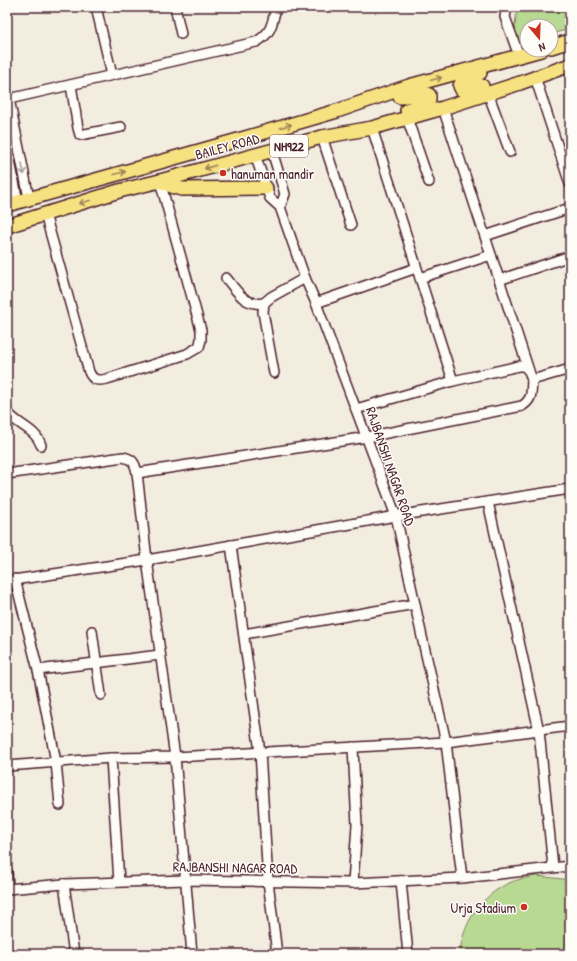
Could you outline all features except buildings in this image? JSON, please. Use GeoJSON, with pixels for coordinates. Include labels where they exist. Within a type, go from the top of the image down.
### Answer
{"type":"FeatureCollection","features":[{"type":"Feature","properties":{"kind":"highway"},"geometry":{"type":"LineString","coordinates":[[559,44],[570,41]]}},
{"type":"Feature","properties":{"kind":"highway","name":"BAILEY ROAD"},"geometry":{"type":"LineString","coordinates":[[18,202],[337,111],[409,86],[519,56]]}},
{"type":"Feature","properties":{"kind":"highway"},"geometry":{"type":"LineString","coordinates":[[514,58],[462,82],[460,88],[464,91],[468,91],[570,60]]}},
{"type":"Feature","properties":{"kind":"highway","name":"BAILEY ROAD"},"geometry":{"type":"LineString","coordinates":[[7,226],[119,191],[160,182],[326,136],[372,128],[443,108],[570,65]]}},
{"type":"Feature","properties":{"kind":"highway"},"geometry":{"type":"LineString","coordinates":[[326,136],[422,105],[429,100],[429,97],[428,93],[422,93],[337,111]]}},
{"type":"Feature","properties":{"kind":"highway"},"geometry":{"type":"LineString","coordinates":[[160,182],[182,189],[266,188]]}},
{"type":"Feature","properties":{"kind":"street"},"geometry":{"type":"LineString","coordinates":[[96,7],[112,75]]}},
{"type":"Feature","properties":{"kind":"street"},"geometry":{"type":"LineString","coordinates":[[175,7],[181,34]]}},
{"type":"Feature","properties":{"kind":"street"},"geometry":{"type":"LineString","coordinates":[[9,99],[256,42],[264,38],[272,26],[276,7]]}},
{"type":"Feature","properties":{"kind":"street"},"geometry":{"type":"LineString","coordinates":[[507,7],[505,17],[514,58]]}},
{"type":"Feature","properties":{"kind":"street"},"geometry":{"type":"LineString","coordinates":[[535,77],[570,184]]}},
{"type":"Feature","properties":{"kind":"street"},"geometry":{"type":"LineString","coordinates":[[71,84],[80,135],[121,127]]}},
{"type":"Feature","properties":{"kind":"street"},"geometry":{"type":"LineString","coordinates":[[7,89],[18,202]]}},
{"type":"Feature","properties":{"kind":"street"},"geometry":{"type":"LineString","coordinates":[[488,93],[510,152]]}},
{"type":"Feature","properties":{"kind":"street"},"geometry":{"type":"LineString","coordinates":[[137,473],[367,437],[522,406],[530,399],[532,380],[443,108]]}},
{"type":"Feature","properties":{"kind":"street"},"geometry":{"type":"LineString","coordinates":[[407,118],[429,182]]}},
{"type":"Feature","properties":{"kind":"street"},"geometry":{"type":"LineString","coordinates":[[372,128],[453,381]]}},
{"type":"Feature","properties":{"kind":"street"},"geometry":{"type":"LineString","coordinates":[[326,136],[351,225]]}},
{"type":"Feature","properties":{"kind":"street"},"geometry":{"type":"LineString","coordinates":[[7,145],[18,202]]}},
{"type":"Feature","properties":{"kind":"street","name":"RAJBANSHI NAGAR ROAD"},"geometry":{"type":"LineString","coordinates":[[272,151],[285,194],[280,207]]}},
{"type":"Feature","properties":{"kind":"street","name":"RAJBANSHI NAGAR ROAD"},"geometry":{"type":"LineString","coordinates":[[255,155],[270,198],[280,207],[396,516],[446,742]]}},
{"type":"Feature","properties":{"kind":"street"},"geometry":{"type":"LineString","coordinates":[[45,214],[89,372],[91,377],[95,380],[100,380],[187,354],[199,347],[201,330],[160,182]]}},
{"type":"Feature","properties":{"kind":"street"},"geometry":{"type":"LineString","coordinates":[[485,236],[570,208]]}},
{"type":"Feature","properties":{"kind":"street"},"geometry":{"type":"LineString","coordinates":[[420,278],[491,255]]}},
{"type":"Feature","properties":{"kind":"street"},"geometry":{"type":"LineString","coordinates":[[499,280],[570,256]]}},
{"type":"Feature","properties":{"kind":"street"},"geometry":{"type":"LineString","coordinates":[[316,303],[416,268]]}},
{"type":"Feature","properties":{"kind":"street"},"geometry":{"type":"LineString","coordinates":[[226,278],[248,302],[264,304],[271,297],[306,278]]}},
{"type":"Feature","properties":{"kind":"street"},"geometry":{"type":"LineString","coordinates":[[264,304],[274,373]]}},
{"type":"Feature","properties":{"kind":"street"},"geometry":{"type":"LineString","coordinates":[[356,408],[453,381],[519,366],[524,366],[528,370]]}},
{"type":"Feature","properties":{"kind":"street"},"geometry":{"type":"LineString","coordinates":[[532,380],[570,369]]}},
{"type":"Feature","properties":{"kind":"street"},"geometry":{"type":"LineString","coordinates":[[7,412],[16,422],[34,433],[40,440],[41,445]]}},
{"type":"Feature","properties":{"kind":"street"},"geometry":{"type":"LineString","coordinates":[[7,474],[123,457],[130,459],[135,464],[175,757],[192,954]]}},
{"type":"Feature","properties":{"kind":"street"},"geometry":{"type":"LineString","coordinates":[[60,805],[56,762],[38,670],[11,580],[147,560],[396,516],[570,489]]}},
{"type":"Feature","properties":{"kind":"street"},"geometry":{"type":"LineString","coordinates":[[488,502],[539,731],[553,867]]}},
{"type":"Feature","properties":{"kind":"street"},"geometry":{"type":"LineString","coordinates":[[232,545],[260,752],[268,881],[277,954]]}},
{"type":"Feature","properties":{"kind":"street"},"geometry":{"type":"LineString","coordinates":[[244,634],[415,604]]}},
{"type":"Feature","properties":{"kind":"street"},"geometry":{"type":"LineString","coordinates":[[92,631],[101,695]]}},
{"type":"Feature","properties":{"kind":"street"},"geometry":{"type":"LineString","coordinates":[[38,670],[160,655]]}},
{"type":"Feature","properties":{"kind":"street"},"geometry":{"type":"LineString","coordinates":[[7,766],[111,758],[175,757],[446,742],[570,726]]}},
{"type":"Feature","properties":{"kind":"street"},"geometry":{"type":"LineString","coordinates":[[446,742],[462,878]]}},
{"type":"Feature","properties":{"kind":"street"},"geometry":{"type":"LineString","coordinates":[[353,883],[357,825],[354,747]]}},
{"type":"Feature","properties":{"kind":"street"},"geometry":{"type":"LineString","coordinates":[[111,758],[119,882]]}},
{"type":"Feature","properties":{"kind":"street","name":"RAJBANSHI NAGAR ROAD"},"geometry":{"type":"LineString","coordinates":[[8,889],[64,884],[186,880],[353,883],[462,878],[570,866]]}},
{"type":"Feature","properties":{"kind":"street"},"geometry":{"type":"LineString","coordinates":[[7,872],[8,889]]}},
{"type":"Feature","properties":{"kind":"street"},"geometry":{"type":"LineString","coordinates":[[401,881],[408,954]]}},
{"type":"Feature","properties":{"kind":"street"},"geometry":{"type":"LineString","coordinates":[[64,884],[74,954]]}},
{"type":"Feature","properties":{"kind":"green space"},"geometry":{"type":"Polygon","coordinates":[[[517,7],[570,7],[570,29],[559,32],[559,18],[519,18],[519,44],[513,46],[517,7]]]}},
{"type":"Feature","properties":{"kind":"green space","name":"Urja Stadium"},"geometry":{"type":"Polygon","coordinates":[[[536,876],[563,879],[570,882],[570,954],[460,954],[469,921],[482,903],[490,895],[509,883],[536,876]]]}},
{"type":"Feature","properties":{"kind":"place","name":"hanuman mandir"},"geometry":{"type":"Point","coordinates":[223,173]}},
{"type":"Feature","properties":{"kind":"place","name":"Urja Stadium"},"geometry":{"type":"Point","coordinates":[524,907]}}]}
